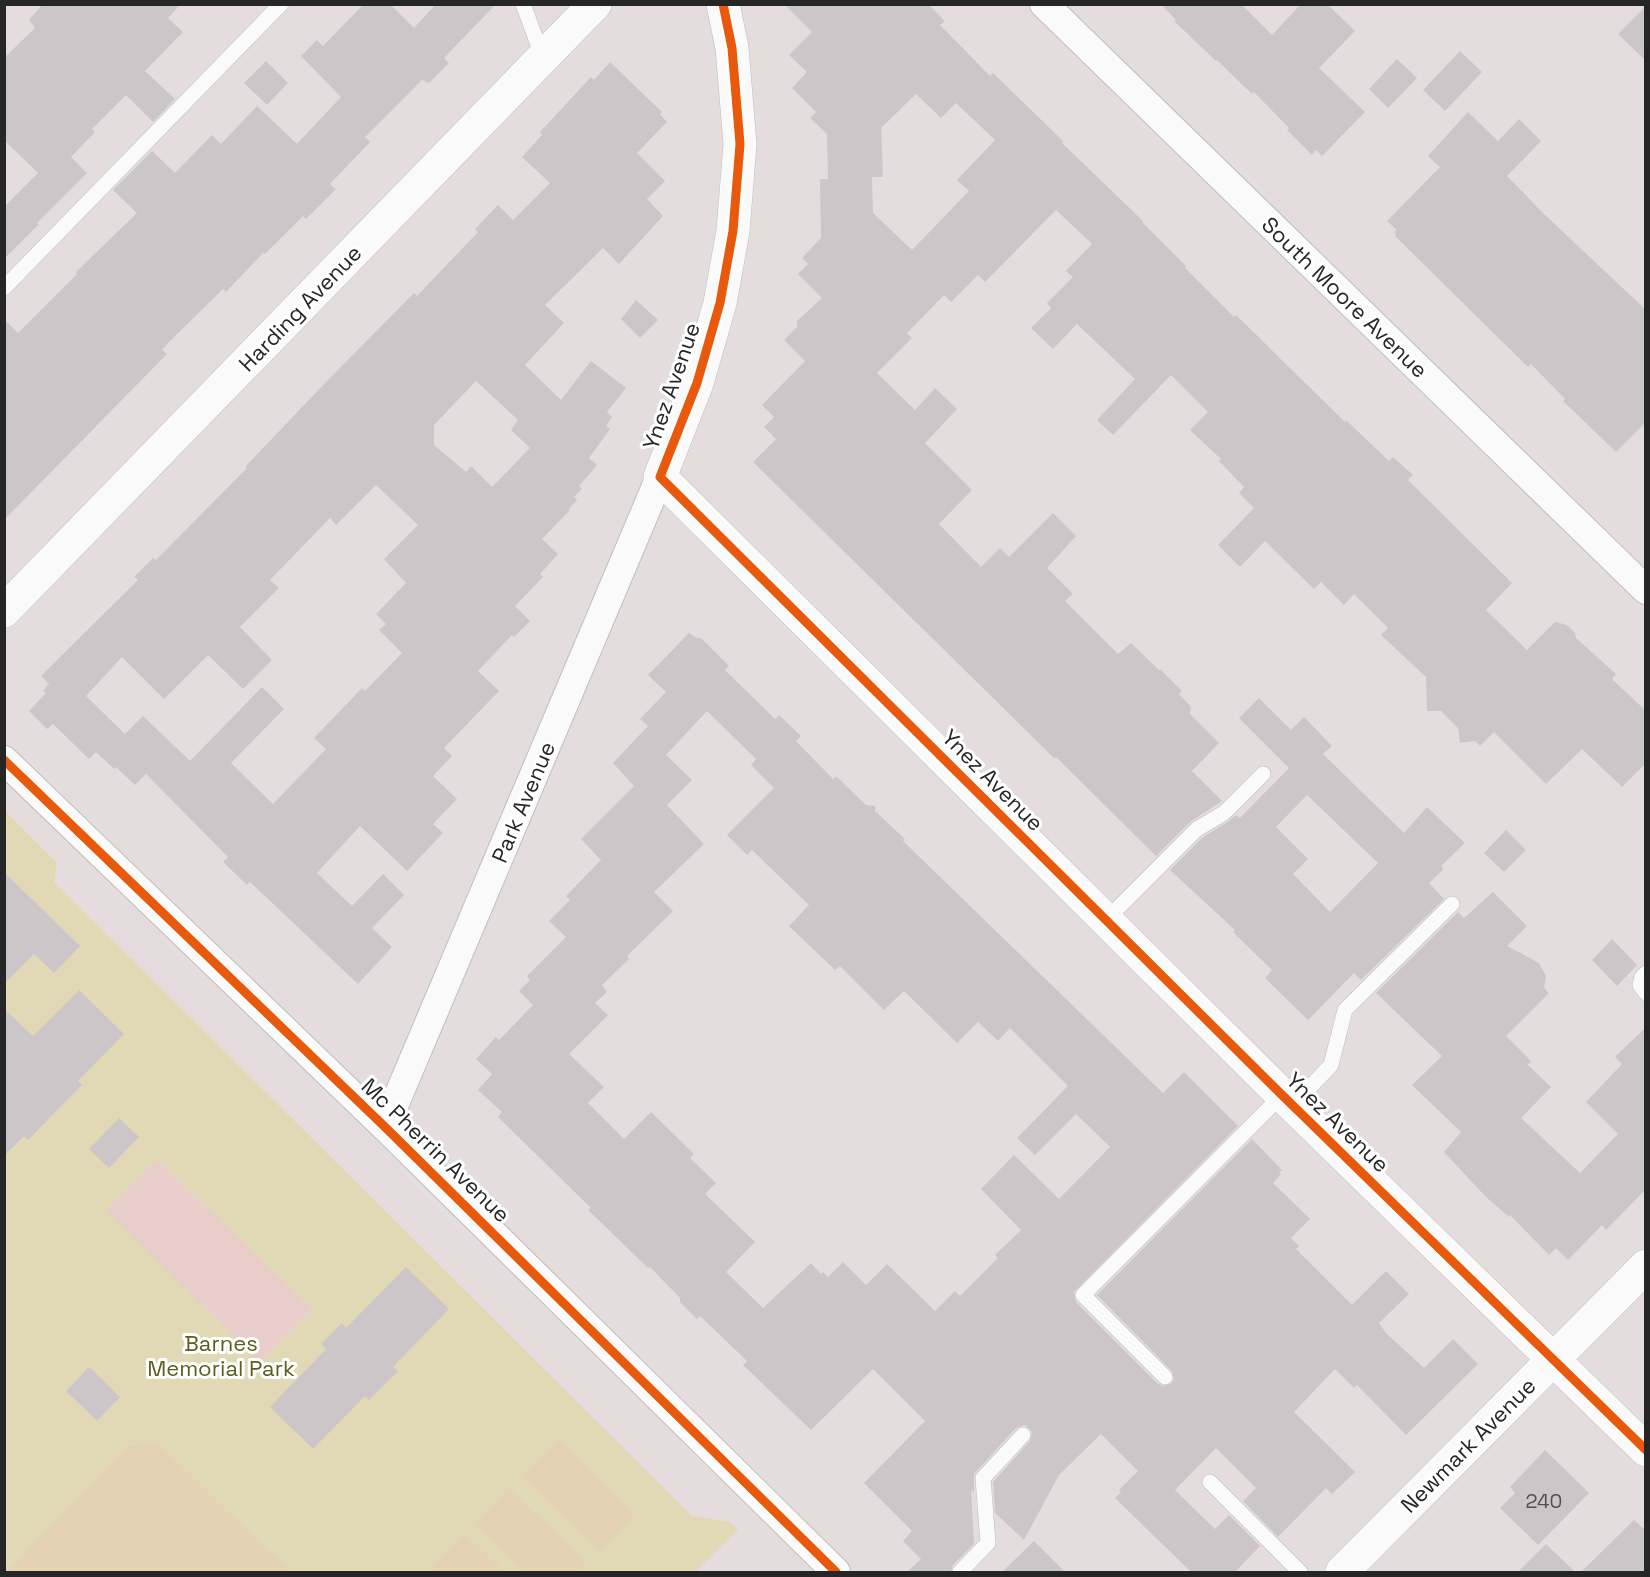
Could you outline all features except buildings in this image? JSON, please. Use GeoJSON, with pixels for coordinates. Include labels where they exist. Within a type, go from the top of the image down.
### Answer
{"type":"FeatureCollection","features":[{"type":"Feature","properties":{"kind":"street","name":"Harding Avenue"},"geometry":{"type":"LineString","coordinates":[[4,611],[595,4]]}},
{"type":"Feature","properties":{"kind":"street","name":"Ynez Avenue"},"geometry":{"type":"LineString","coordinates":[[723,4],[732,48],[740,144],[733,231],[720,303],[697,383],[660,477],[1288,1100],[1646,1450]]}},
{"type":"Feature","properties":{"kind":"street","name":"South Moore Avenue"},"geometry":{"type":"LineString","coordinates":[[1044,4],[1646,590]]}},
{"type":"Feature","properties":{"kind":"street","name":"Park Avenue"},"geometry":{"type":"LineString","coordinates":[[385,1127],[660,477]]}},
{"type":"Feature","properties":{"kind":"street","name":"Mc Pherrin Avenue"},"geometry":{"type":"LineString","coordinates":[[4,760],[385,1127],[836,1572]]}},
{"type":"Feature","properties":{"kind":"street","name":"Newmark Avenue"},"geometry":{"type":"LineString","coordinates":[[1342,1572],[1646,1266]]}},
{"type":"Feature","properties":{"kind":"lane"},"geometry":{"type":"LineString","coordinates":[[4,288],[281,4]]}},
{"type":"Feature","properties":{"kind":"lane"},"geometry":{"type":"LineString","coordinates":[[523,4],[543,58]]}},
{"type":"Feature","properties":{"kind":"lane"},"geometry":{"type":"LineString","coordinates":[[1106,920],[1197,829],[1224,813],[1263,774]]}},
{"type":"Feature","properties":{"kind":"lane"},"geometry":{"type":"LineString","coordinates":[[1165,1377],[1083,1295],[1288,1100],[1331,1065],[1345,1010],[1452,904]]}},
{"type":"Feature","properties":{"kind":"lane"},"geometry":{"type":"LineString","coordinates":[[1646,973],[1640,985],[1646,993]]}},
{"type":"Feature","properties":{"kind":"lane"},"geometry":{"type":"LineString","coordinates":[[960,1572],[988,1543],[983,1478],[1023,1435]]}},
{"type":"Feature","properties":{"kind":"lane"},"geometry":{"type":"LineString","coordinates":[[1210,1482],[1300,1572]]}},
{"type":"Feature","properties":{"kind":"green space","name":"Barnes Memorial Park"},"geometry":{"type":"Polygon","coordinates":[[[4,810],[57,863],[54,882],[692,1516],[730,1522],[738,1530],[695,1572],[5,1572],[4,810]]]}},
{"type":"Feature","properties":{"kind":"sand"},"geometry":{"type":"Polygon","coordinates":[[[157,1160],[312,1310],[260,1362],[106,1210],[157,1160]]]}},
{"type":"Feature","properties":{"kind":"shaded area"},"geometry":{"type":"Polygon","coordinates":[[[558,1439],[635,1515],[599,1551],[522,1476],[558,1439]]]}},
{"type":"Feature","properties":{"kind":"shaded area"},"geometry":{"type":"Polygon","coordinates":[[[159,1444],[290,1572],[7,1572],[128,1446],[159,1444]]]}},
{"type":"Feature","properties":{"kind":"shaded area"},"geometry":{"type":"Polygon","coordinates":[[[509,1488],[586,1563],[577,1572],[523,1572],[474,1524],[509,1488]]]}},
{"type":"Feature","properties":{"kind":"shaded area"},"geometry":{"type":"Polygon","coordinates":[[[464,1533],[505,1572],[433,1572],[429,1569],[464,1533]]]}},
{"type":"Feature","properties":{"kind":"cycle path"},"geometry":{"type":"LineString","coordinates":[[723,4],[732,48],[740,144],[733,231],[720,303],[697,383],[660,477],[1282,1095],[1646,1450]]}},
{"type":"Feature","properties":{"kind":"cycle path"},"geometry":{"type":"LineString","coordinates":[[4,760],[385,1127],[836,1572]]}}]}
